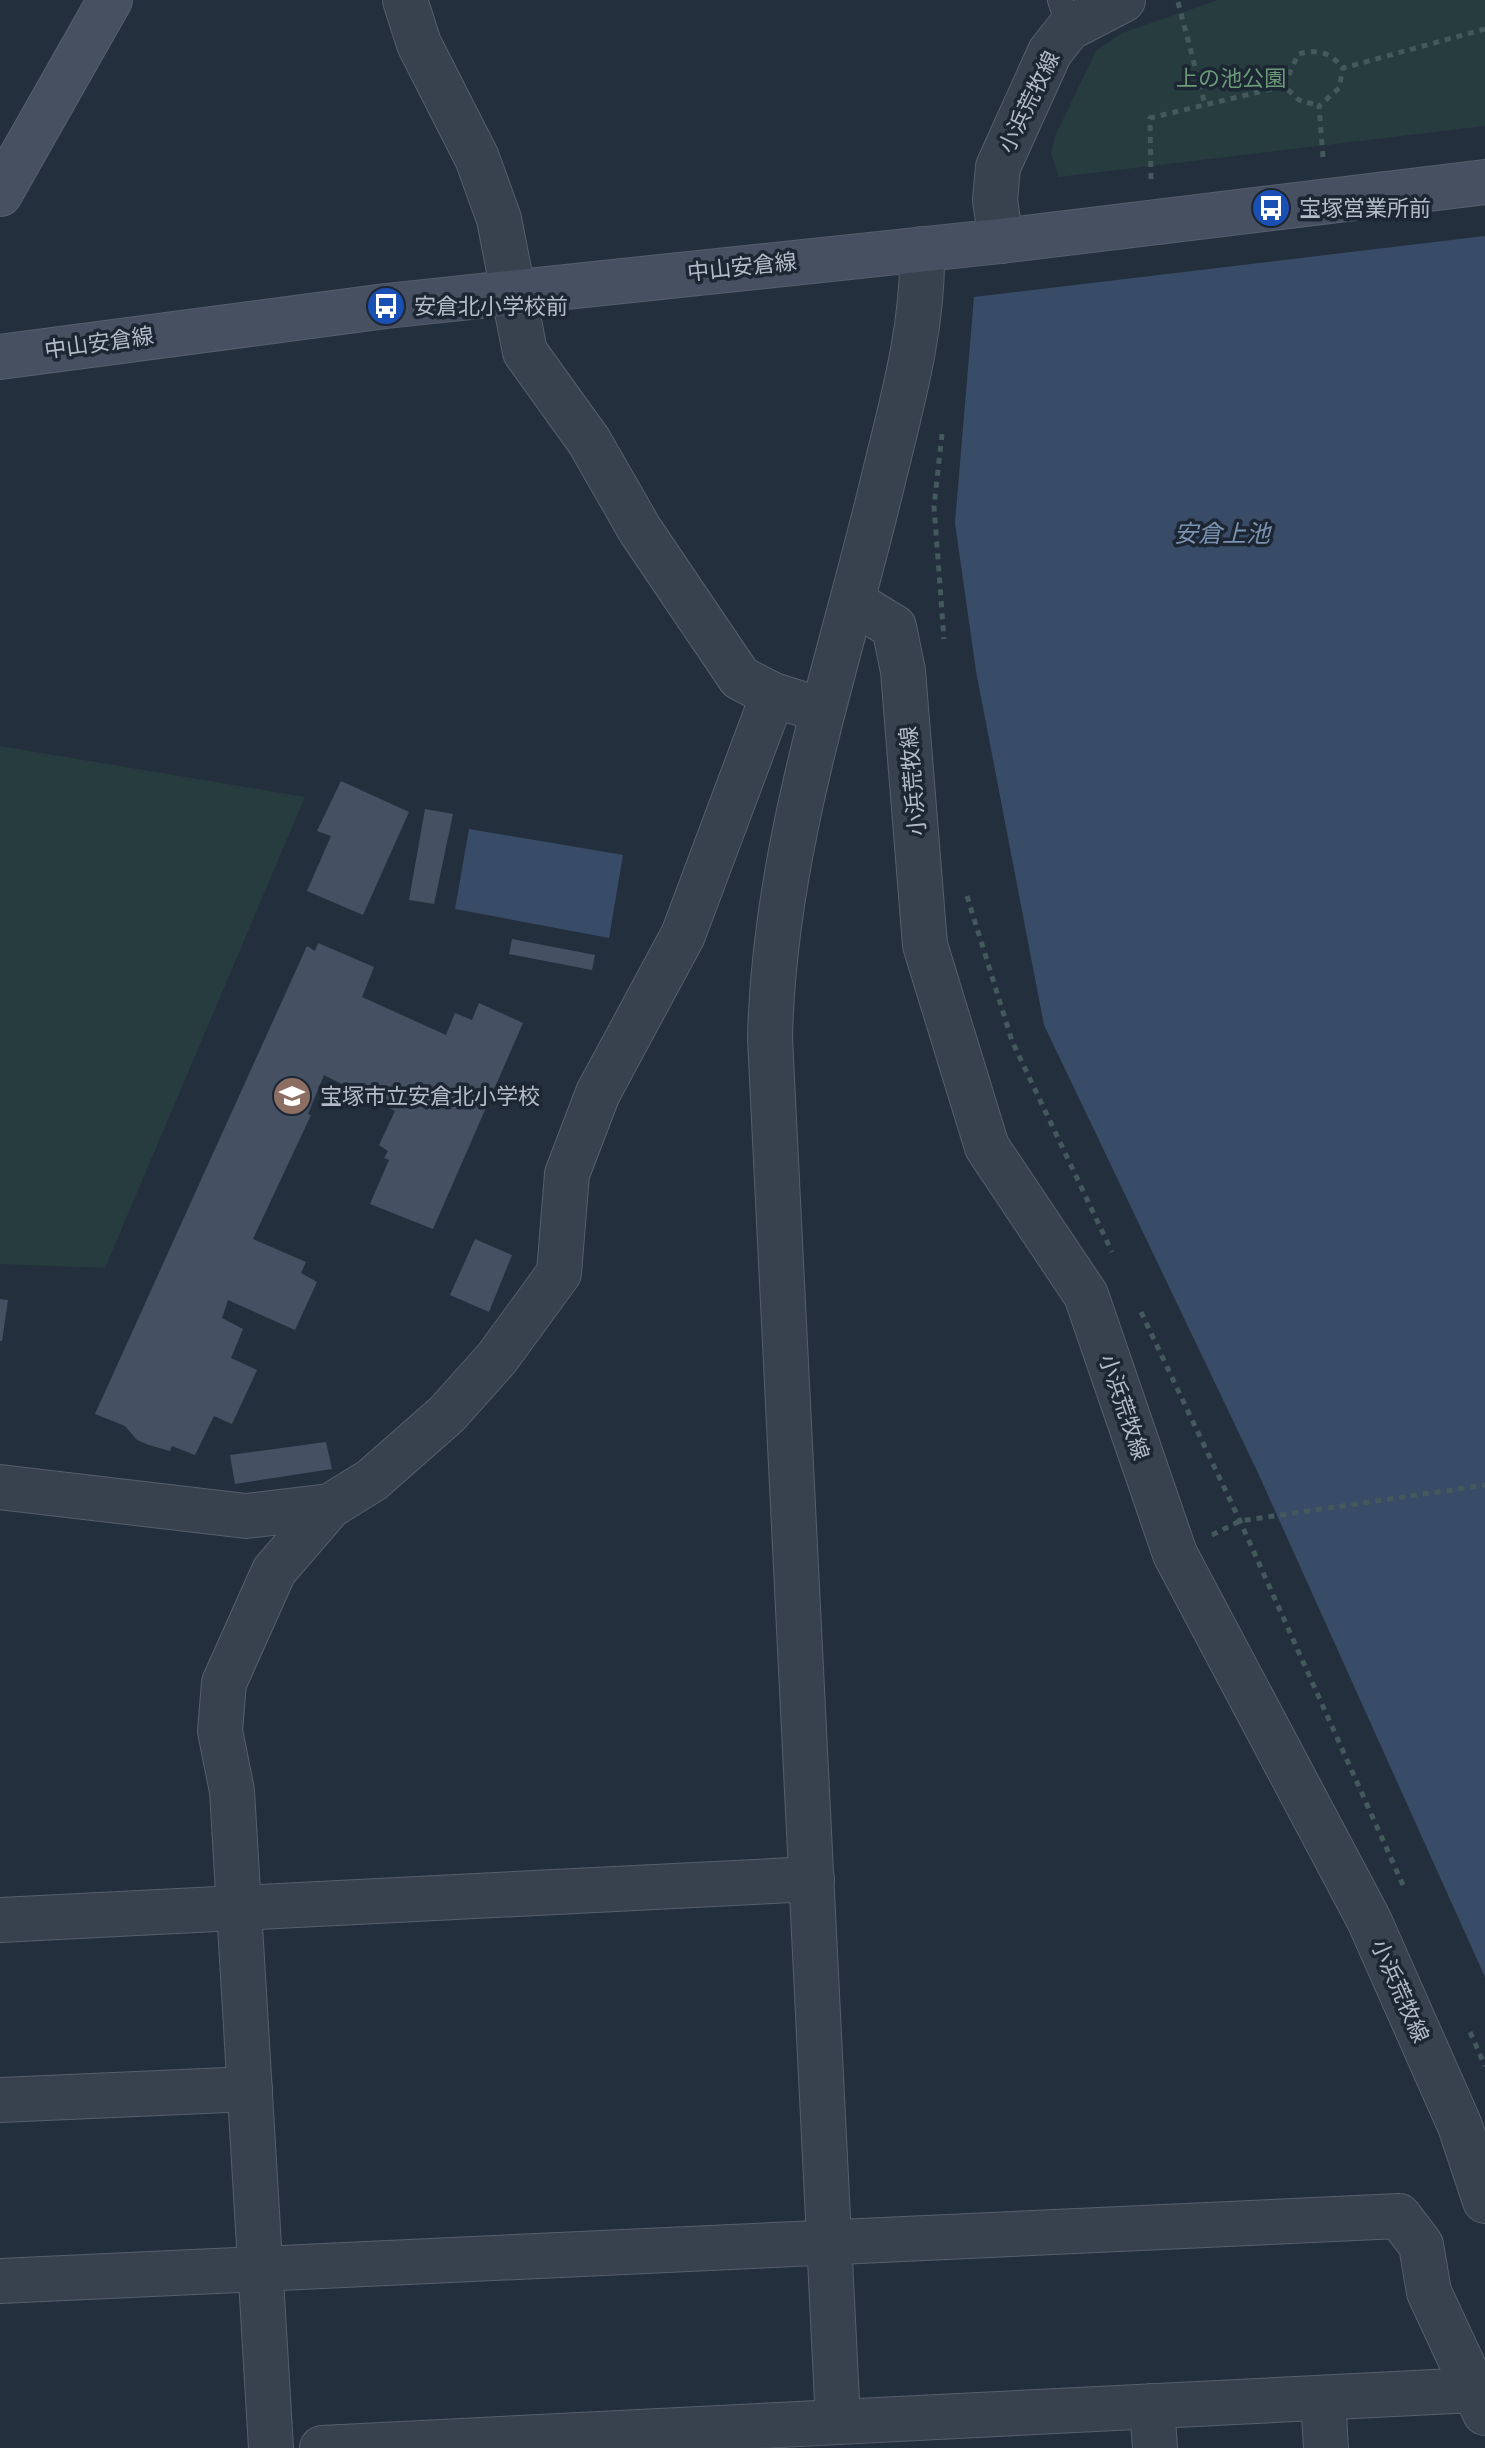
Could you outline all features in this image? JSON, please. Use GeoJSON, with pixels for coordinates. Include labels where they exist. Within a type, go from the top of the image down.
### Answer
{"type":"FeatureCollection","features":[{"type":"Feature","properties":{"kind":"street"},"geometry":{"type":"LineString","coordinates":[[0,194],[110,0]]}},
{"type":"Feature","properties":{"kind":"street"},"geometry":{"type":"LineString","coordinates":[[405,0],[419,44],[477,158],[499,219],[525,352],[589,441],[640,530],[740,678],[773,695],[824,710]]}},
{"type":"Feature","properties":{"kind":"street","name":"小浜荒牧線"},"geometry":{"type":"LineString","coordinates":[[1001,241],[995,200],[998,167],[1064,14],[1123,0]]}},
{"type":"Feature","properties":{"kind":"street","name":"中山安倉線"},"geometry":{"type":"LineString","coordinates":[[0,357],[512,293],[1001,241],[1485,182]]}},
{"type":"Feature","properties":{"kind":"street"},"geometry":{"type":"LineString","coordinates":[[838,2422],[770,1038],[772,968],[792,845],[905,389],[923,290],[922,249]]}},
{"type":"Feature","properties":{"kind":"street","name":"小浜荒牧線"},"geometry":{"type":"LineString","coordinates":[[853,602],[894,627],[903,671],[925,945],[987,1147],[1086,1295],[1175,1554],[1369,1920],[1460,2126],[1485,2201]]}},
{"type":"Feature","properties":{"kind":"street"},"geometry":{"type":"LineString","coordinates":[[271,2448],[232,1791],[220,1731],[224,1683],[274,1571],[330,1506],[372,1480],[447,1414],[497,1358],[559,1273],[567,1174],[598,1093],[683,935],[773,695]]}},
{"type":"Feature","properties":{"kind":"street"},"geometry":{"type":"LineString","coordinates":[[0,1487],[246,1516],[330,1506]]}},
{"type":"Feature","properties":{"kind":"street"},"geometry":{"type":"LineString","coordinates":[[0,1920],[812,1879]]}},
{"type":"Feature","properties":{"kind":"street"},"geometry":{"type":"LineString","coordinates":[[0,2100],[250,2089]]}},
{"type":"Feature","properties":{"kind":"street"},"geometry":{"type":"LineString","coordinates":[[0,2281],[1399,2216],[1421,2245],[1429,2292],[1480,2401],[1323,2398],[1153,2427],[954,2432],[838,2422],[753,2437],[322,2448]]}},
{"type":"Feature","properties":{"kind":"street"},"geometry":{"type":"LineString","coordinates":[[1323,2398],[1326,2448]]}},
{"type":"Feature","properties":{"kind":"path"},"geometry":{"type":"LineString","coordinates":[[1178,2],[1205,105]]}},
{"type":"Feature","properties":{"kind":"path"},"geometry":{"type":"LineString","coordinates":[[1343,68],[1485,29]]}},
{"type":"Feature","properties":{"kind":"path"},"geometry":{"type":"LineString","coordinates":[[1284,86],[1298,54],[1315,49],[1333,56],[1343,68]]}},
{"type":"Feature","properties":{"kind":"path"},"geometry":{"type":"LineString","coordinates":[[1319,106],[1339,88],[1343,68]]}},
{"type":"Feature","properties":{"kind":"path"},"geometry":{"type":"LineString","coordinates":[[1151,179],[1150,118],[1284,86]]}},
{"type":"Feature","properties":{"kind":"path"},"geometry":{"type":"LineString","coordinates":[[1284,86],[1299,100],[1319,106]]}},
{"type":"Feature","properties":{"kind":"path"},"geometry":{"type":"LineString","coordinates":[[1319,106],[1323,157]]}},
{"type":"Feature","properties":{"kind":"path"},"geometry":{"type":"LineString","coordinates":[[943,427],[934,506],[944,645]]}},
{"type":"Feature","properties":{"kind":"path"},"geometry":{"type":"LineString","coordinates":[[966,893],[1012,1041],[1113,1253]]}},
{"type":"Feature","properties":{"kind":"path"},"geometry":{"type":"LineString","coordinates":[[1139,1309],[1240,1521],[1406,1891]]}},
{"type":"Feature","properties":{"kind":"path"},"geometry":{"type":"LineString","coordinates":[[1240,1521],[1485,1485]]}},
{"type":"Feature","properties":{"kind":"path"},"geometry":{"type":"LineString","coordinates":[[1467,2026],[1485,2066]]}},
{"type":"Feature","properties":{"kind":"green space","name":"上の池公園"},"geometry":{"type":"Polygon","coordinates":[[[1218,0],[1485,0],[1485,126],[1059,177],[1051,154],[1055,136],[1096,51],[1122,33],[1218,0]]]}},
{"type":"Feature","properties":{"kind":"green space"},"geometry":{"type":"Polygon","coordinates":[[[0,746],[305,797],[105,1268],[0,1264],[0,746]]]}},
{"type":"Feature","properties":{"kind":"water","name":"安倉上池"},"geometry":{"type":"Polygon","coordinates":[[[1485,236],[1485,1977],[1258,1473],[1044,1025],[976,671],[955,523],[974,297],[1485,236]]]}},
{"type":"Feature","properties":{"kind":"water"},"geometry":{"type":"Polygon","coordinates":[[[469,829],[623,855],[609,938],[455,909],[469,829]]]}},
{"type":"Feature","properties":{"kind":"building"},"geometry":{"type":"Polygon","coordinates":[[[341,781],[409,812],[363,915],[307,891],[331,836],[317,831],[341,781]]]}},
{"type":"Feature","properties":{"kind":"building"},"geometry":{"type":"Polygon","coordinates":[[[425,809],[453,814],[434,904],[409,900],[425,809]]]}},
{"type":"Feature","properties":{"kind":"building"},"geometry":{"type":"Polygon","coordinates":[[[512,939],[595,955],[592,970],[509,954],[512,939]]]}},
{"type":"Feature","properties":{"kind":"building"},"geometry":{"type":"Polygon","coordinates":[[[318,943],[374,967],[362,997],[446,1035],[455,1013],[472,1020],[479,1003],[523,1023],[433,1229],[370,1204],[389,1160],[384,1158],[388,1151],[379,1145],[395,1111],[324,1075],[308,1114],[311,1115],[253,1239],[306,1262],[301,1273],[317,1282],[295,1330],[228,1300],[222,1318],[243,1329],[231,1358],[257,1370],[232,1424],[214,1416],[195,1455],[172,1446],[170,1451],[149,1445],[137,1440],[125,1426],[95,1414],[307,946],[315,951],[318,943]]]}},
{"type":"Feature","properties":{"kind":"building"},"geometry":{"type":"Polygon","coordinates":[[[475,1239],[512,1255],[489,1312],[450,1295],[475,1239]]]}},
{"type":"Feature","properties":{"kind":"building"},"geometry":{"type":"Polygon","coordinates":[[[0,1299],[8,1300],[2,1341],[0,1341],[0,1299]]]}},
{"type":"Feature","properties":{"kind":"building"},"geometry":{"type":"Polygon","coordinates":[[[326,1442],[332,1469],[235,1484],[230,1455],[326,1442]]]}},
{"type":"Feature","properties":{"kind":"place","name":"宝塚営業所前"},"geometry":{"type":"Point","coordinates":[1271,208]}},
{"type":"Feature","properties":{"kind":"place","name":"安倉北小学校前"},"geometry":{"type":"Point","coordinates":[386,306]}},
{"type":"Feature","properties":{"kind":"place","name":"宝塚市立安倉北小学校"},"geometry":{"type":"Point","coordinates":[292,1096]}}]}
